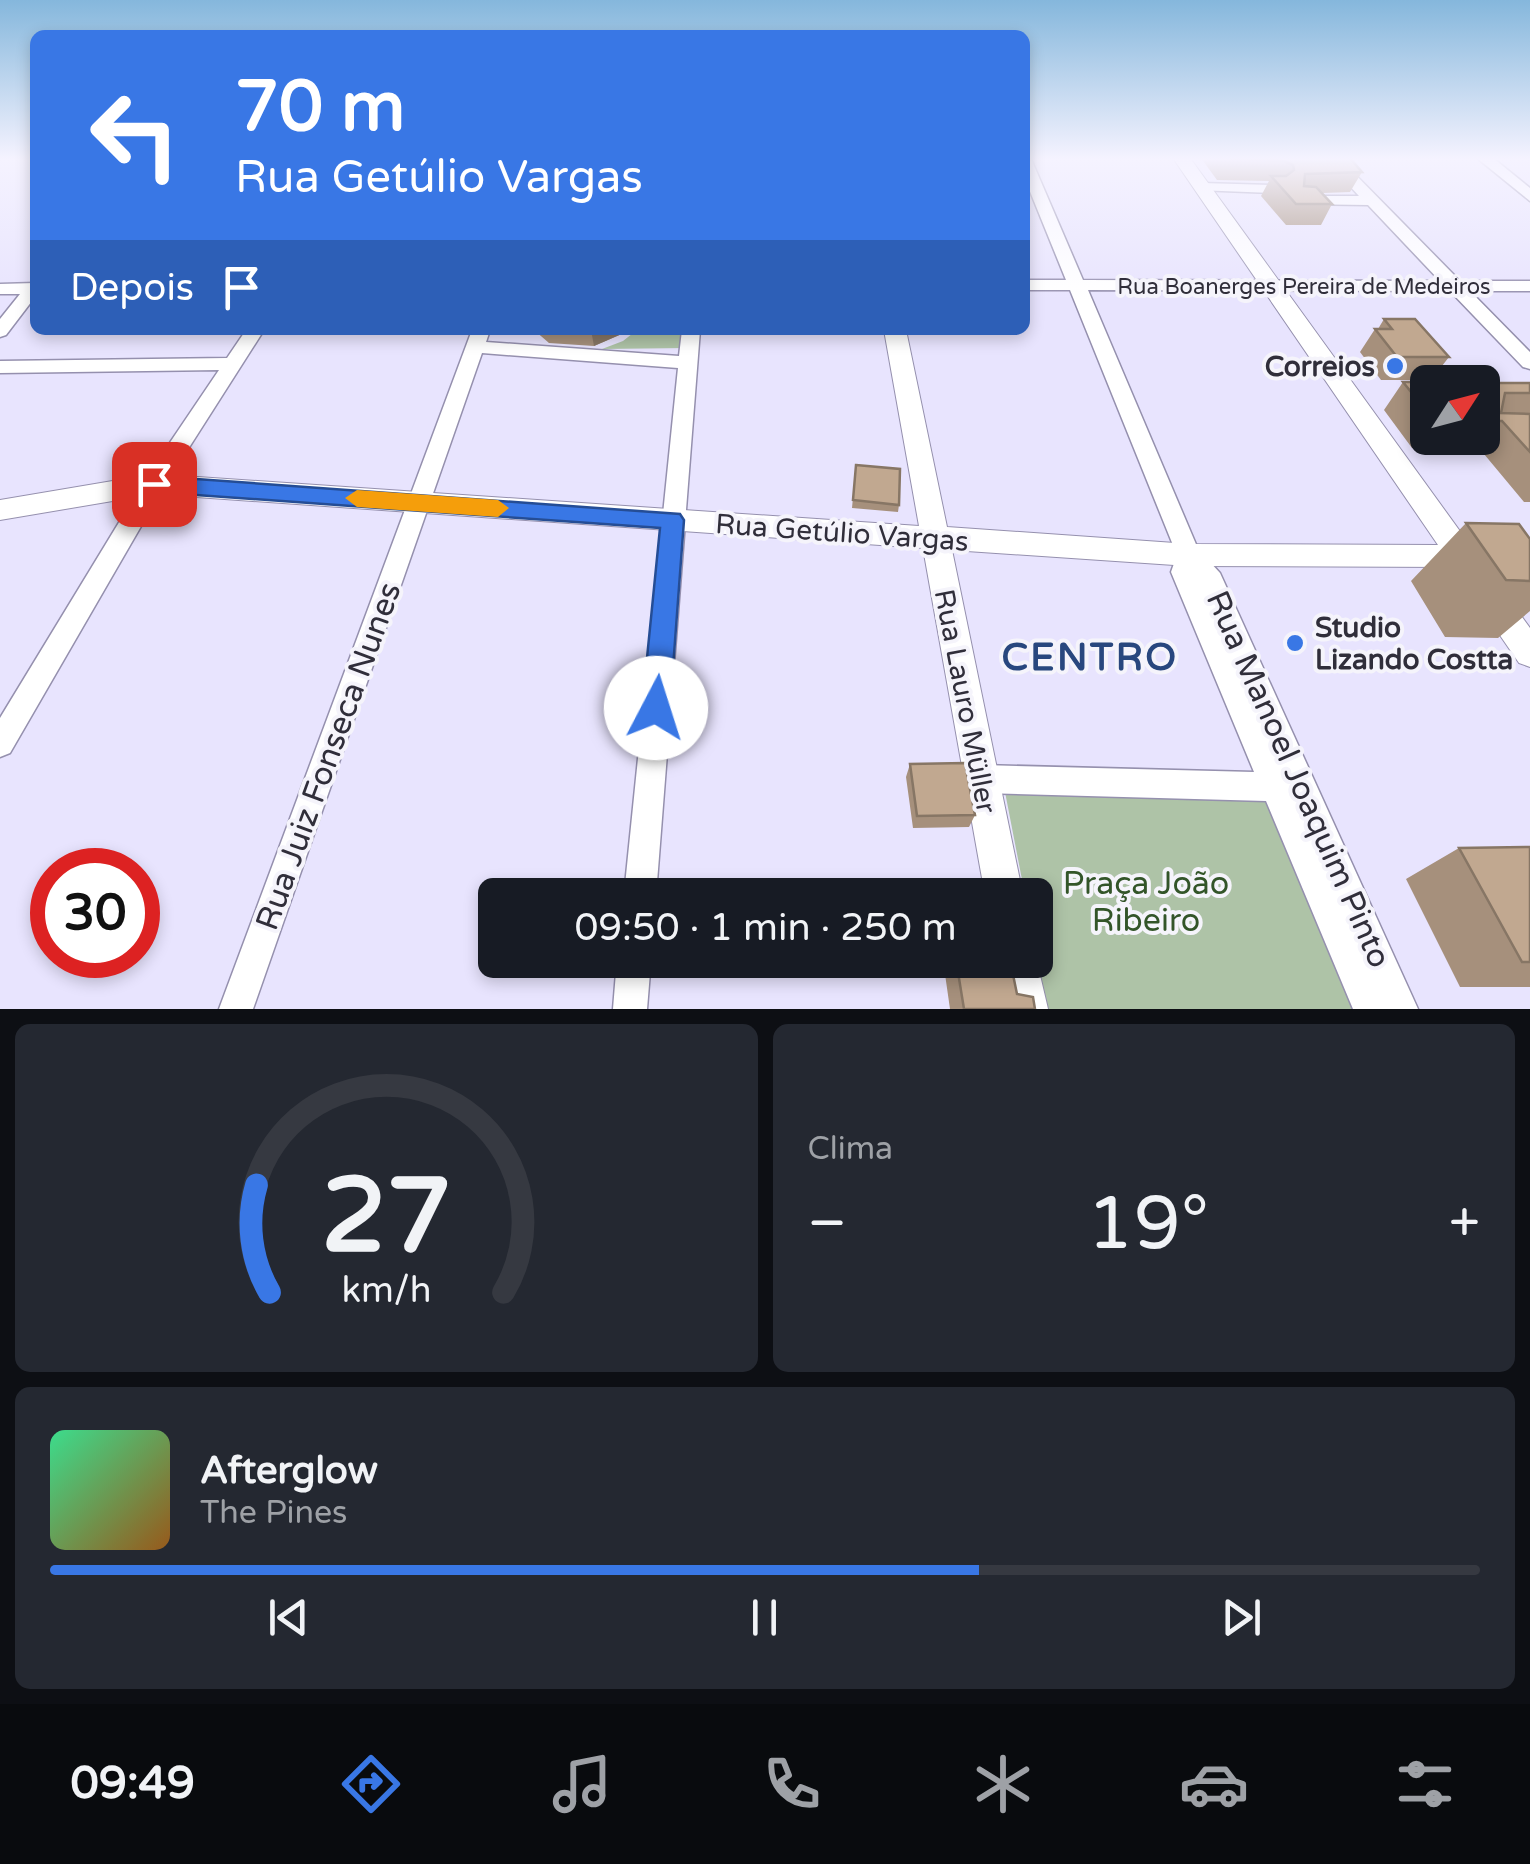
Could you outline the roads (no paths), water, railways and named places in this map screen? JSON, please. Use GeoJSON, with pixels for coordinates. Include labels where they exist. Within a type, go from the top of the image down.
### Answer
{"type":"FeatureCollection","features":[{"type":"Feature","properties":{"kind":"main road"},"geometry":{"type":"LineString","coordinates":[[1215,205],[1474,556],[1530,653]]}},
{"type":"Feature","properties":{"kind":"main road","name":"Rua Lauro Müller"},"geometry":{"type":"LineString","coordinates":[[896,335],[1001,878]]}},
{"type":"Feature","properties":{"kind":"main road","name":"Rua Getúlio Vargas"},"geometry":{"type":"LineString","coordinates":[[0,510],[154,484],[1190,555],[1474,556]]}},
{"type":"Feature","properties":{"kind":"main road"},"geometry":{"type":"LineString","coordinates":[[1020,978],[1026,1009]]}},
{"type":"Feature","properties":{"kind":"street","name":"Rua Manoel Joaquim Pinto"},"geometry":{"type":"LineString","coordinates":[[1038,205],[1078,286],[1190,555],[1183,572],[1286,787],[1401,1009]]}},
{"type":"Feature","properties":{"kind":"street"},"geometry":{"type":"LineString","coordinates":[[1377,205],[1530,363]]}},
{"type":"Feature","properties":{"kind":"street","name":"Rua Boanerges Pereira de Medeiros"},"geometry":{"type":"LineString","coordinates":[[1030,286],[1530,286]]}},
{"type":"Feature","properties":{"kind":"street"},"geometry":{"type":"LineString","coordinates":[[0,289],[30,288]]}},
{"type":"Feature","properties":{"kind":"street"},"geometry":{"type":"LineString","coordinates":[[0,331],[30,293]]}},
{"type":"Feature","properties":{"kind":"street"},"geometry":{"type":"LineString","coordinates":[[0,744],[154,484],[252,335]]}},
{"type":"Feature","properties":{"kind":"street"},"geometry":{"type":"LineString","coordinates":[[641,878],[691,335]]}},
{"type":"Feature","properties":{"kind":"street"},"geometry":{"type":"LineString","coordinates":[[478,339],[688,363]]}},
{"type":"Feature","properties":{"kind":"street","name":"Rua Juiz Fonseca Nunes"},"geometry":{"type":"LineString","coordinates":[[236,1009],[478,339]]}},
{"type":"Feature","properties":{"kind":"street"},"geometry":{"type":"LineString","coordinates":[[0,367],[234,364]]}},
{"type":"Feature","properties":{"kind":"street"},"geometry":{"type":"LineString","coordinates":[[982,779],[1286,787]]}},
{"type":"Feature","properties":{"kind":"street","name":"Rua Manoel Joaquim Pinto"},"geometry":{"type":"LineString","coordinates":[[1286,787],[1370,1009]]}},
{"type":"Feature","properties":{"kind":"street"},"geometry":{"type":"LineString","coordinates":[[630,1009],[633,978]]}},
{"type":"Feature","properties":{"kind":"place","name":"Correios"},"geometry":{"type":"Point","coordinates":[1395,366]}},
{"type":"Feature","properties":{"kind":"place","name":"Studio Lizando Costta"},"geometry":{"type":"Point","coordinates":[1295,643]}},
{"type":"Feature","properties":{"kind":"district","name":"CENTRO"},"geometry":{"type":"Point","coordinates":[1090,657]}},
{"type":"Feature","properties":{"kind":"park label","name":"Praça João Ribeiro"},"geometry":{"type":"Point","coordinates":[1146,902]}}]}
